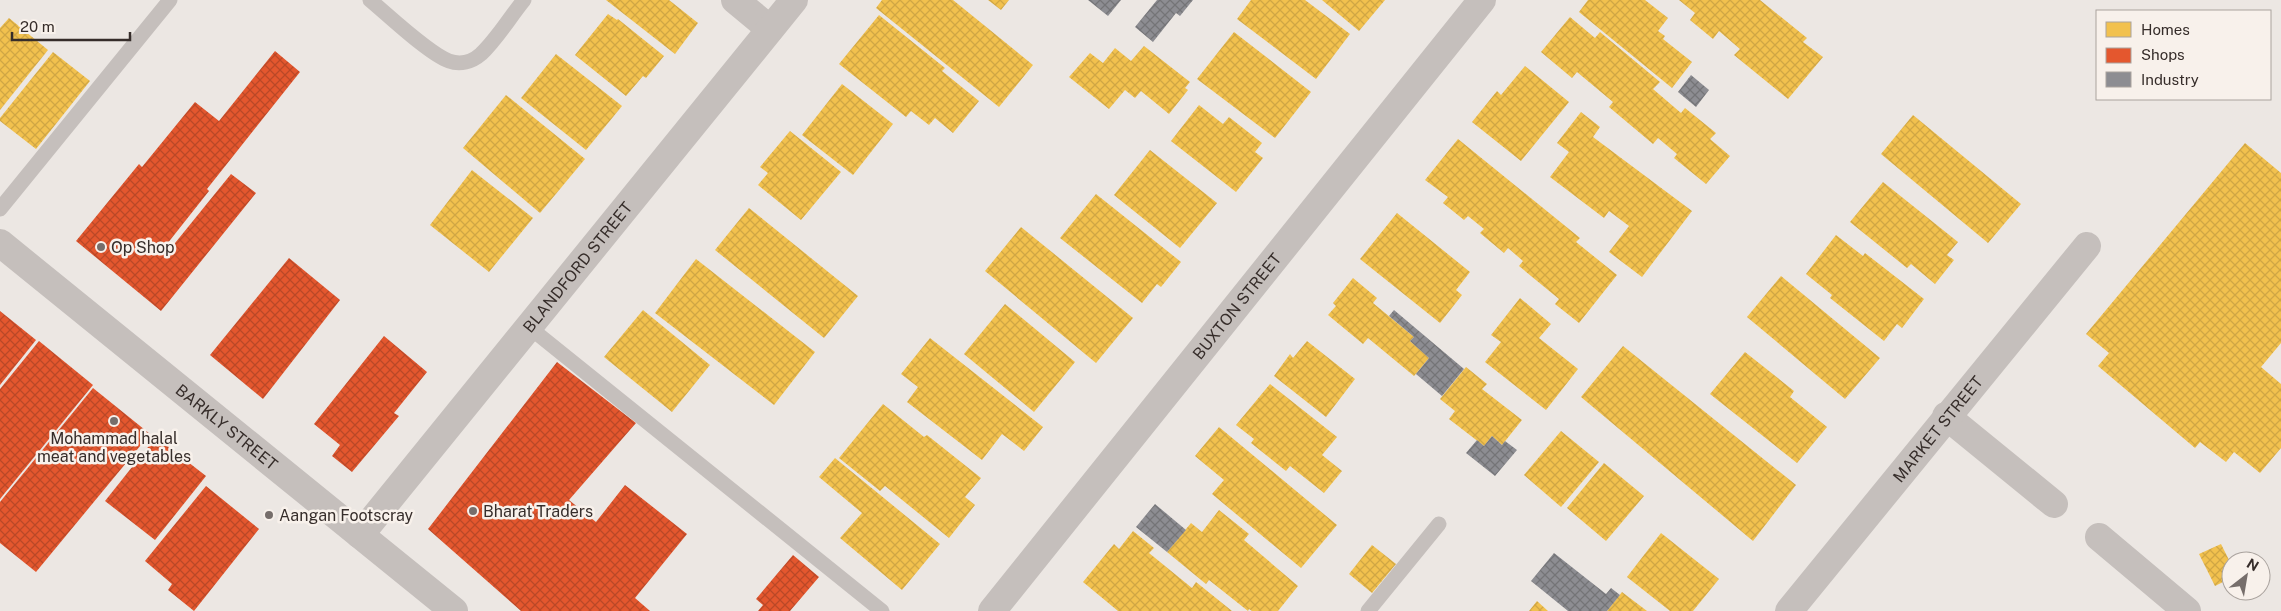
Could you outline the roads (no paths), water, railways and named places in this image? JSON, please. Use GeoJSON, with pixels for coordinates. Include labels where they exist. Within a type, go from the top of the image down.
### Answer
{"type":"FeatureCollection","features":[{"type":"Feature","properties":{"kind":"street"},"geometry":{"type":"LineString","coordinates":[[735,0],[770,29]]}},
{"type":"Feature","properties":{"kind":"street","name":"BLANDFORD STREET"},"geometry":{"type":"LineString","coordinates":[[360,535],[794,0]]}},
{"type":"Feature","properties":{"kind":"street","name":"BUXTON STREET"},"geometry":{"type":"LineString","coordinates":[[992,611],[1482,0]]}},
{"type":"Feature","properties":{"kind":"street","name":"BARKLY STREET"},"geometry":{"type":"LineString","coordinates":[[0,243],[454,611]]}},
{"type":"Feature","properties":{"kind":"street","name":"MARKET STREET"},"geometry":{"type":"LineString","coordinates":[[1789,611],[1946,416],[2087,246]]}},
{"type":"Feature","properties":{"kind":"street"},"geometry":{"type":"LineString","coordinates":[[1946,416],[2054,504]]}},
{"type":"Feature","properties":{"kind":"street"},"geometry":{"type":"LineString","coordinates":[[2099,536],[2187,611]]}},
{"type":"Feature","properties":{"kind":"lane"},"geometry":{"type":"LineString","coordinates":[[0,209],[170,0]]}},
{"type":"Feature","properties":{"kind":"lane"},"geometry":{"type":"LineString","coordinates":[[370,0],[434,52],[448,61],[459,63],[470,61],[480,54],[524,0]]}},
{"type":"Feature","properties":{"kind":"lane"},"geometry":{"type":"LineString","coordinates":[[529,326],[882,611]]}},
{"type":"Feature","properties":{"kind":"lane"},"geometry":{"type":"LineString","coordinates":[[1368,611],[1439,524]]}},
{"type":"Feature","properties":{"kind":"place","name":"Op Shop"},"geometry":{"type":"Point","coordinates":[101,247]}},
{"type":"Feature","properties":{"kind":"place","name":"Mohammad halal meat and vegetables"},"geometry":{"type":"Point","coordinates":[114,421]}},
{"type":"Feature","properties":{"kind":"place","name":"Bharat Traders"},"geometry":{"type":"Point","coordinates":[473,511]}},
{"type":"Feature","properties":{"kind":"place","name":"Aangan Footscray"},"geometry":{"type":"Point","coordinates":[269,515]}}]}
